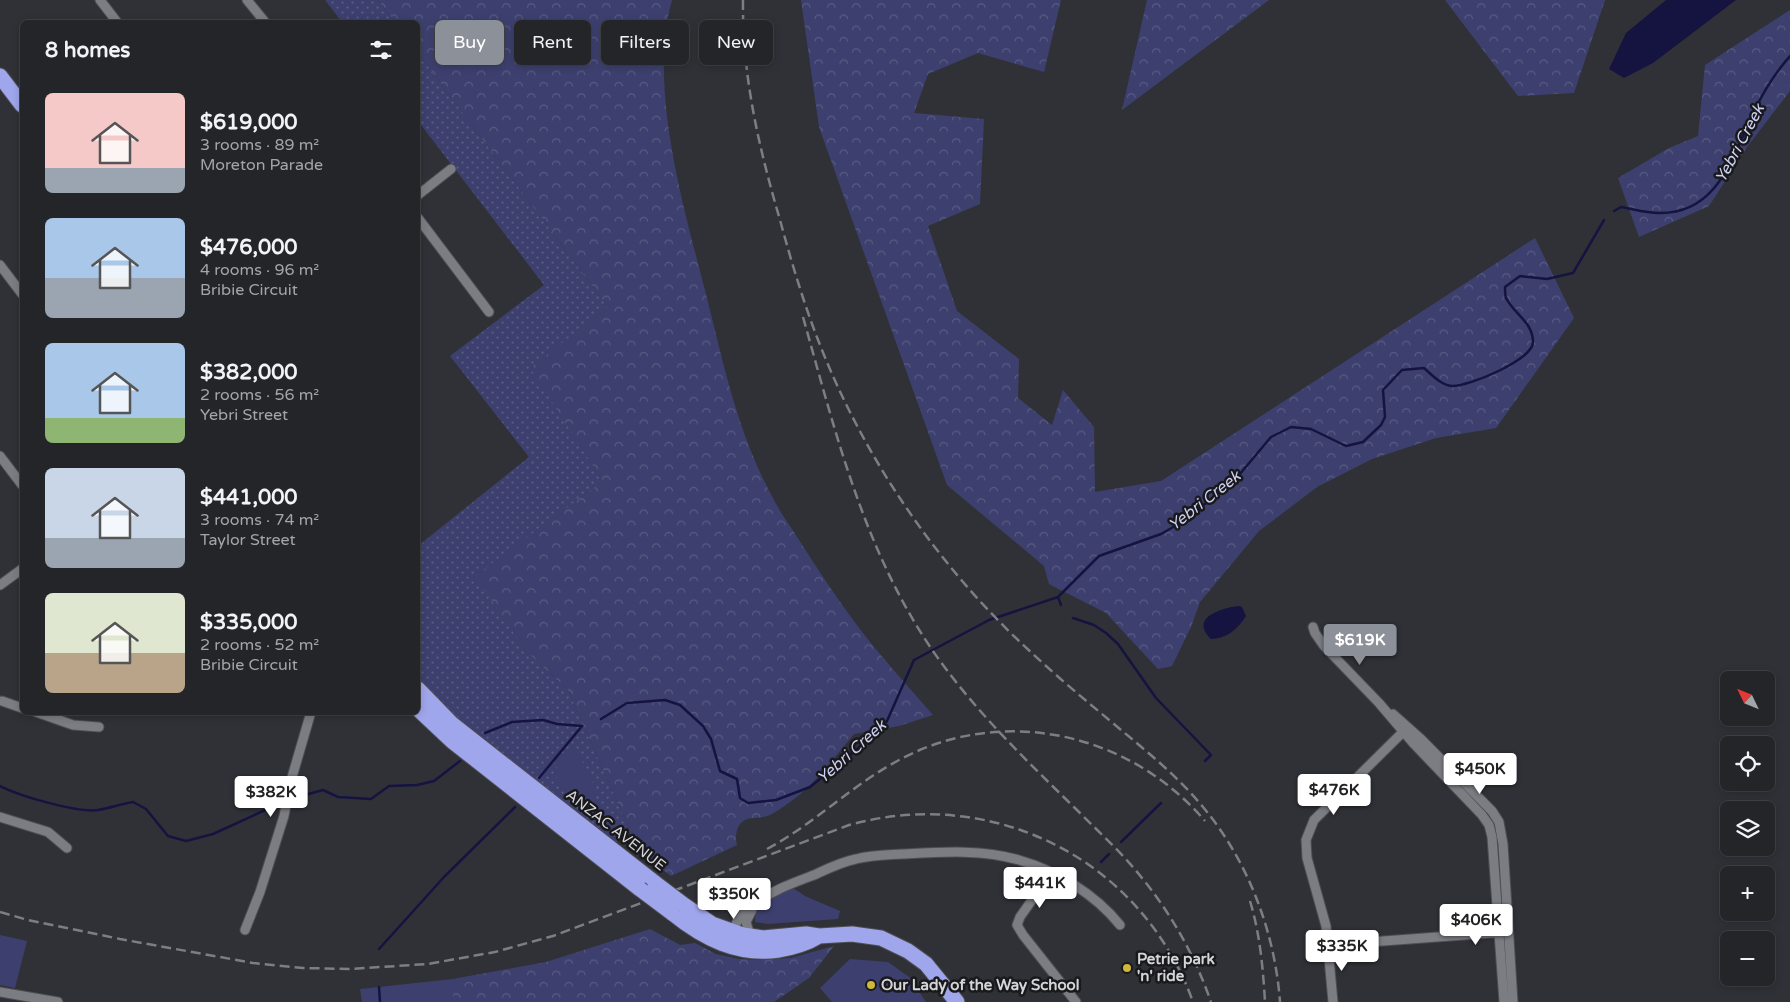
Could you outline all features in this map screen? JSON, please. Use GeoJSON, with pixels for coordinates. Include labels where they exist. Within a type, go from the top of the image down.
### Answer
{"type":"FeatureCollection","features":[{"type":"Feature","properties":{"kind":"highway"},"geometry":{"type":"LineString","coordinates":[[0,76],[20,102]]}},
{"type":"Feature","properties":{"kind":"highway","name":"ANZAC AVENUE"},"geometry":{"type":"LineString","coordinates":[[420,691],[452,724],[655,883],[701,935],[743,950],[766,951],[807,944],[819,936]]}},
{"type":"Feature","properties":{"kind":"highway","name":"ANZAC AVENUE"},"geometry":{"type":"LineString","coordinates":[[420,712],[452,741],[640,889],[712,924],[734,933],[753,937],[774,938],[806,934],[819,936],[861,934],[881,938],[900,946],[926,964],[957,1002]]}},
{"type":"Feature","properties":{"kind":"street"},"geometry":{"type":"LineString","coordinates":[[100,0],[115,20]]}},
{"type":"Feature","properties":{"kind":"street"},"geometry":{"type":"LineString","coordinates":[[247,0],[263,20]]}},
{"type":"Feature","properties":{"kind":"street"},"geometry":{"type":"LineString","coordinates":[[420,193],[451,169]]}},
{"type":"Feature","properties":{"kind":"street"},"geometry":{"type":"LineString","coordinates":[[420,221],[489,312]]}},
{"type":"Feature","properties":{"kind":"street"},"geometry":{"type":"LineString","coordinates":[[0,265],[20,290]]}},
{"type":"Feature","properties":{"kind":"street"},"geometry":{"type":"LineString","coordinates":[[0,456],[20,482]]}},
{"type":"Feature","properties":{"kind":"street"},"geometry":{"type":"LineString","coordinates":[[0,585],[20,570]]}},
{"type":"Feature","properties":{"kind":"street"},"geometry":{"type":"LineString","coordinates":[[1313,627],[1324,646],[1406,730],[1489,825],[1513,1002]]}},
{"type":"Feature","properties":{"kind":"street"},"geometry":{"type":"LineString","coordinates":[[1,700],[20,707]]}},
{"type":"Feature","properties":{"kind":"street"},"geometry":{"type":"LineString","coordinates":[[45,715],[73,725],[99,727]]}},
{"type":"Feature","properties":{"kind":"street"},"geometry":{"type":"LineString","coordinates":[[244,930],[260,892],[284,816],[290,784],[310,715]]}},
{"type":"Feature","properties":{"kind":"street"},"geometry":{"type":"LineString","coordinates":[[1332,1002],[1329,945],[1320,901],[1307,858],[1305,847],[1307,834],[1320,814],[1406,730]]}},
{"type":"Feature","properties":{"kind":"street"},"geometry":{"type":"LineString","coordinates":[[0,817],[48,832],[67,848]]}},
{"type":"Feature","properties":{"kind":"street"},"geometry":{"type":"LineString","coordinates":[[743,950],[734,933],[736,924],[747,909],[771,892],[837,865],[873,856],[937,852],[983,854],[1019,860],[1066,880],[1109,912],[1120,924]]}},
{"type":"Feature","properties":{"kind":"street"},"geometry":{"type":"LineString","coordinates":[[1051,873],[1020,917],[1017,926],[1076,1002]]}},
{"type":"Feature","properties":{"kind":"street"},"geometry":{"type":"LineString","coordinates":[[753,937],[749,932],[746,922],[756,903]]}},
{"type":"Feature","properties":{"kind":"street"},"geometry":{"type":"LineString","coordinates":[[1329,945],[1504,932]]}},
{"type":"Feature","properties":{"kind":"street"},"geometry":{"type":"LineString","coordinates":[[1504,932],[1504,1002]]}},
{"type":"Feature","properties":{"kind":"street"},"geometry":{"type":"LineString","coordinates":[[0,992],[58,1002]]}},
{"type":"Feature","properties":{"kind":"green space"},"geometry":{"type":"Polygon","coordinates":[[[325,0],[378,0],[393,20],[340,20],[325,0]]]}},
{"type":"Feature","properties":{"kind":"green space"},"geometry":{"type":"Polygon","coordinates":[[[378,0],[672,0],[668,20],[601,20],[601,65],[664,65],[666,110],[680,189],[726,376],[751,452],[777,505],[843,607],[886,661],[933,715],[899,726],[854,734],[824,770],[799,795],[770,815],[749,819],[741,823],[736,833],[737,845],[671,876],[633,847],[628,826],[568,690],[526,651],[475,576],[603,481],[530,368],[608,307],[420,56],[420,20],[393,20],[378,0]]]}},
{"type":"Feature","properties":{"kind":"green space"},"geometry":{"type":"Polygon","coordinates":[[[801,0],[1061,0],[1044,72],[978,53],[928,74],[914,113],[984,119],[980,204],[928,226],[957,311],[1019,359],[1018,398],[1052,425],[1063,390],[1094,427],[1095,492],[1161,481],[1535,238],[1574,318],[1496,428],[1436,438],[1372,459],[1317,487],[1259,531],[1200,602],[1191,627],[1172,666],[1158,669],[1106,613],[1049,584],[1044,566],[947,485],[819,127],[801,0]]]}},
{"type":"Feature","properties":{"kind":"green space"},"geometry":{"type":"Polygon","coordinates":[[[1147,0],[1269,0],[1122,110],[1147,0]]]}},
{"type":"Feature","properties":{"kind":"green space"},"geometry":{"type":"Polygon","coordinates":[[[1445,0],[1605,0],[1574,93],[1518,96],[1445,0]]]}},
{"type":"Feature","properties":{"kind":"green space"},"geometry":{"type":"Polygon","coordinates":[[[1790,10],[1790,91],[1747,147],[1709,206],[1639,237],[1618,178],[1669,148],[1698,136],[1705,65],[1790,10]]]}},
{"type":"Feature","properties":{"kind":"green space"},"geometry":{"type":"Polygon","coordinates":[[[420,56],[608,307],[531,368],[603,481],[476,576],[526,651],[568,690],[628,826],[615,845],[443,708],[420,679],[420,544],[529,457],[450,356],[544,285],[420,124],[420,56]]]}},
{"type":"Feature","properties":{"kind":"green space"},"geometry":{"type":"Polygon","coordinates":[[[571,748],[583,763],[597,791],[594,799],[587,805],[568,794],[557,782],[557,757],[571,748]]]}},
{"type":"Feature","properties":{"kind":"green space"},"geometry":{"type":"Polygon","coordinates":[[[793,888],[805,896],[840,911],[838,919],[768,924],[755,922],[756,910],[782,892],[793,888]]]}},
{"type":"Feature","properties":{"kind":"green space"},"geometry":{"type":"Polygon","coordinates":[[[650,929],[680,945],[695,943],[716,954],[739,959],[791,958],[834,946],[809,978],[774,1002],[453,1002],[453,979],[546,962],[650,929]]]}},
{"type":"Feature","properties":{"kind":"green space"},"geometry":{"type":"Polygon","coordinates":[[[0,935],[27,941],[15,988],[0,985],[0,935]]]}},
{"type":"Feature","properties":{"kind":"green space","name":"Our Lady of the Way School"},"geometry":{"type":"Polygon","coordinates":[[[850,959],[888,962],[909,977],[926,1002],[832,1002],[820,988],[850,959]]]}},
{"type":"Feature","properties":{"kind":"green space"},"geometry":{"type":"Polygon","coordinates":[[[453,979],[453,1002],[362,1002],[360,989],[453,979]]]}},
{"type":"Feature","properties":{"kind":"shaded area"},"geometry":{"type":"Polygon","coordinates":[[[1666,0],[1736,0],[1653,63],[1624,78],[1609,69],[1626,33],[1666,0]]]}},
{"type":"Feature","properties":{"kind":"shaded area"},"geometry":{"type":"Polygon","coordinates":[[[1239,606],[1242,607],[1246,616],[1239,625],[1227,635],[1211,639],[1205,632],[1205,620],[1216,612],[1239,606]]]}},
{"type":"Feature","properties":{"kind":"waterway","name":"Yebri Creek"},"geometry":{"type":"LineString","coordinates":[[1614,211],[1621,207],[1654,213],[1679,211],[1696,204],[1709,193],[1730,164],[1765,91],[1790,56]]}},
{"type":"Feature","properties":{"kind":"waterway","name":"Yebri Creek"},"geometry":{"type":"LineString","coordinates":[[601,719],[627,703],[665,700],[680,705],[703,726],[711,739],[720,771],[737,779],[740,798],[748,803],[776,800],[810,787],[866,742],[887,721],[914,660],[989,620],[1058,597],[1099,556],[1161,534],[1182,522],[1234,481],[1271,437],[1291,427],[1311,429],[1346,446],[1363,442],[1381,425],[1385,417],[1383,390],[1402,370],[1424,368],[1441,382],[1453,386],[1472,382],[1512,364],[1530,349],[1533,342],[1527,324],[1509,304],[1505,294],[1505,287],[1520,276],[1547,279],[1573,273],[1604,220]]}},
{"type":"Feature","properties":{"kind":"waterway"},"geometry":{"type":"LineString","coordinates":[[1058,597],[1061,605]]}},
{"type":"Feature","properties":{"kind":"waterway"},"geometry":{"type":"LineString","coordinates":[[1073,618],[1094,625],[1118,644],[1156,698],[1211,755],[1205,761]]}},
{"type":"Feature","properties":{"kind":"waterway","name":"Yebri Creek"},"geometry":{"type":"LineString","coordinates":[[485,733],[512,722],[543,720],[557,724],[582,726]]}},
{"type":"Feature","properties":{"kind":"waterway"},"geometry":{"type":"LineString","coordinates":[[539,778],[582,726]]}},
{"type":"Feature","properties":{"kind":"waterway","name":"Yebri Creek"},"geometry":{"type":"LineString","coordinates":[[290,799],[323,790],[338,797],[371,799],[389,786],[417,785],[434,781],[460,761]]}},
{"type":"Feature","properties":{"kind":"waterway","name":"Yebri Creek"},"geometry":{"type":"LineString","coordinates":[[0,786],[34,799],[77,809],[98,810],[133,802],[146,809],[168,836],[186,841],[213,834],[285,801]]}},
{"type":"Feature","properties":{"kind":"waterway"},"geometry":{"type":"LineString","coordinates":[[1121,842],[1161,803]]}},
{"type":"Feature","properties":{"kind":"waterway"},"geometry":{"type":"LineString","coordinates":[[379,949],[444,877],[515,807]]}},
{"type":"Feature","properties":{"kind":"waterway"},"geometry":{"type":"LineString","coordinates":[[1101,862],[1109,854]]}},
{"type":"Feature","properties":{"kind":"waterway"},"geometry":{"type":"LineString","coordinates":[[379,987],[380,1002]]}},
{"type":"Feature","properties":{"kind":"railway"},"geometry":{"type":"LineString","coordinates":[[743,0],[745,56],[753,112],[765,166],[789,253],[810,318],[836,384],[852,417],[909,512],[978,599],[1041,661],[1169,772],[1203,807],[1219,828],[1246,874],[1256,898],[1272,950],[1280,1002]]}},
{"type":"Feature","properties":{"kind":"railway"},"geometry":{"type":"LineString","coordinates":[[803,317],[829,410],[859,502],[876,547],[897,591],[921,633],[949,673],[995,728],[1112,844],[1142,878],[1173,921],[1182,937],[1198,968],[1211,1002]]}},
{"type":"Feature","properties":{"kind":"railway"},"geometry":{"type":"LineString","coordinates":[[767,849],[801,828],[865,781],[899,760],[939,743],[980,734],[1022,731],[1063,736],[1103,748],[1140,766],[1175,791],[1205,821]]}},
{"type":"Feature","properties":{"kind":"railway"},"geometry":{"type":"LineString","coordinates":[[0,912],[28,920],[120,939],[253,963],[303,968],[350,969],[428,964],[495,952],[553,936],[849,825],[903,815],[957,816],[1008,826],[1056,845],[1100,873],[1138,909],[1170,952],[1193,1002]]}},
{"type":"Feature","properties":{"kind":"railway"},"geometry":{"type":"LineString","coordinates":[[1250,901],[1260,951],[1265,1002]]}},
{"type":"Feature","properties":{"kind":"place","name":"Petrie park 'n' ride"},"geometry":{"type":"Point","coordinates":[1127,968]}},
{"type":"Feature","properties":{"kind":"place","name":"Our Lady of the Way School"},"geometry":{"type":"Point","coordinates":[871,985]}}]}
